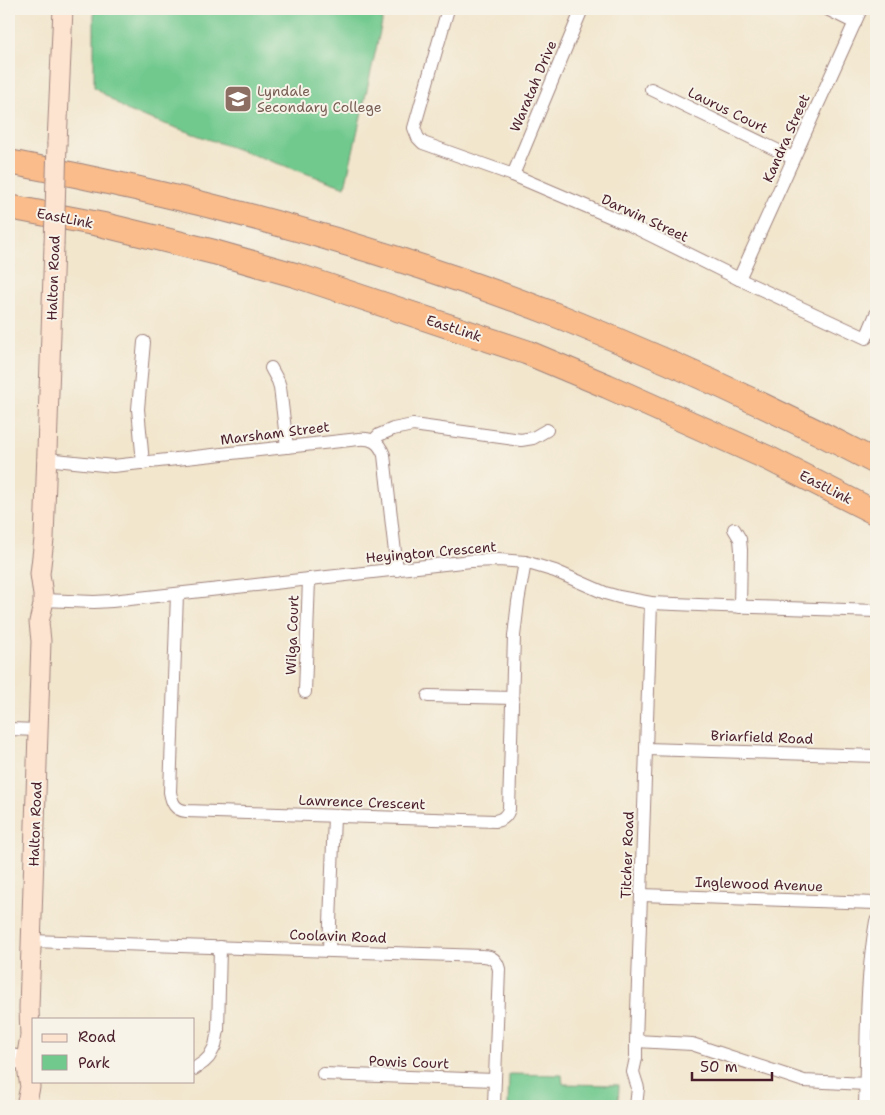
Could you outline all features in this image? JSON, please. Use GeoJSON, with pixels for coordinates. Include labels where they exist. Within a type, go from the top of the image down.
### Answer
{"type":"FeatureCollection","features":[{"type":"Feature","properties":{"kind":"highway"},"geometry":{"type":"LineString","coordinates":[[9,162],[116,183],[224,209],[320,236],[451,278],[559,317],[666,361],[748,398],[876,462]]}},
{"type":"Feature","properties":{"kind":"highway","name":"EastLink"},"geometry":{"type":"LineString","coordinates":[[9,207],[104,225],[223,254],[295,275],[526,352],[770,459],[876,513]]}},
{"type":"Feature","properties":{"kind":"main road","name":"Halton Road"},"geometry":{"type":"LineString","coordinates":[[26,1106],[30,1087],[16,1060],[30,1036],[29,1008],[41,641],[39,622],[47,600],[40,574],[44,547],[57,143],[64,9]]}},
{"type":"Feature","properties":{"kind":"street","name":"Darwin Street"},"geometry":{"type":"LineString","coordinates":[[448,9],[414,128],[418,138],[423,143],[513,175],[630,225],[738,279],[866,338],[876,314]]}},
{"type":"Feature","properties":{"kind":"street","name":"Waratah Drive"},"geometry":{"type":"LineString","coordinates":[[513,175],[582,9]]}},
{"type":"Feature","properties":{"kind":"street"},"geometry":{"type":"LineString","coordinates":[[826,9],[855,23]]}},
{"type":"Feature","properties":{"kind":"street","name":"Kandra Street"},"geometry":{"type":"LineString","coordinates":[[738,279],[861,9]]}},
{"type":"Feature","properties":{"kind":"street","name":"Laurus Court"},"geometry":{"type":"LineString","coordinates":[[651,89],[793,158]]}},
{"type":"Feature","properties":{"kind":"street"},"geometry":{"type":"LineString","coordinates":[[143,463],[138,409],[144,342]]}},
{"type":"Feature","properties":{"kind":"street"},"geometry":{"type":"LineString","coordinates":[[271,368],[280,387],[287,447]]}},
{"type":"Feature","properties":{"kind":"street"},"geometry":{"type":"LineString","coordinates":[[396,570],[384,455],[382,449],[374,440],[379,435],[393,429],[413,425],[521,440],[532,438],[547,430]]}},
{"type":"Feature","properties":{"kind":"street","name":"Marsham Street"},"geometry":{"type":"LineString","coordinates":[[46,459],[113,466],[359,438],[374,440]]}},
{"type":"Feature","properties":{"kind":"street"},"geometry":{"type":"LineString","coordinates":[[734,528],[741,545],[740,607]]}},
{"type":"Feature","properties":{"kind":"street","name":"Heyington Crescent"},"geometry":{"type":"LineString","coordinates":[[47,600],[103,602],[483,560],[512,560],[555,571],[605,593],[651,603],[876,612]]}},
{"type":"Feature","properties":{"kind":"street","name":"Lawrence Crescent"},"geometry":{"type":"LineString","coordinates":[[177,594],[170,792],[176,808],[186,812],[496,822],[508,813],[509,804],[514,636],[524,562]]}},
{"type":"Feature","properties":{"kind":"street","name":"Wilga Court"},"geometry":{"type":"LineString","coordinates":[[305,692],[309,580]]}},
{"type":"Feature","properties":{"kind":"street","name":"Titcher Road"},"geometry":{"type":"LineString","coordinates":[[636,1106],[638,1088],[633,1072],[636,1058],[651,603]]}},
{"type":"Feature","properties":{"kind":"street"},"geometry":{"type":"LineString","coordinates":[[428,696],[513,698]]}},
{"type":"Feature","properties":{"kind":"street"},"geometry":{"type":"LineString","coordinates":[[9,728],[38,730]]}},
{"type":"Feature","properties":{"kind":"street","name":"Briarfield Road"},"geometry":{"type":"LineString","coordinates":[[646,748],[876,756]]}},
{"type":"Feature","properties":{"kind":"street"},"geometry":{"type":"LineString","coordinates":[[329,950],[334,816]]}},
{"type":"Feature","properties":{"kind":"street","name":"Inglewood Avenue"},"geometry":{"type":"LineString","coordinates":[[641,895],[876,903]]}},
{"type":"Feature","properties":{"kind":"street"},"geometry":{"type":"LineString","coordinates":[[865,1106],[869,1080],[870,968],[876,921]]}},
{"type":"Feature","properties":{"kind":"street","name":"Coolavin Road"},"geometry":{"type":"LineString","coordinates":[[31,941],[329,950],[486,956],[492,958],[497,963],[499,969],[494,1106]]}},
{"type":"Feature","properties":{"kind":"street"},"geometry":{"type":"LineString","coordinates":[[195,1068],[209,1057],[215,1046],[218,1030],[220,947]]}},
{"type":"Feature","properties":{"kind":"street"},"geometry":{"type":"LineString","coordinates":[[636,1041],[692,1044],[804,1081],[869,1080]]}},
{"type":"Feature","properties":{"kind":"street","name":"Powis Court"},"geometry":{"type":"LineString","coordinates":[[323,1074],[495,1080]]}},
{"type":"Feature","properties":{"kind":"green space","name":"Lyndale Secondary College"},"geometry":{"type":"Polygon","coordinates":[[[94,9],[385,9],[345,187],[128,111],[94,87],[94,9]]]}},
{"type":"Feature","properties":{"kind":"green space"},"geometry":{"type":"Polygon","coordinates":[[[509,1074],[562,1075],[563,1084],[619,1085],[618,1106],[508,1106],[509,1074]]]}},
{"type":"Feature","properties":{"kind":"place","name":"Lyndale Secondary College"},"geometry":{"type":"Point","coordinates":[238,99]}}]}
